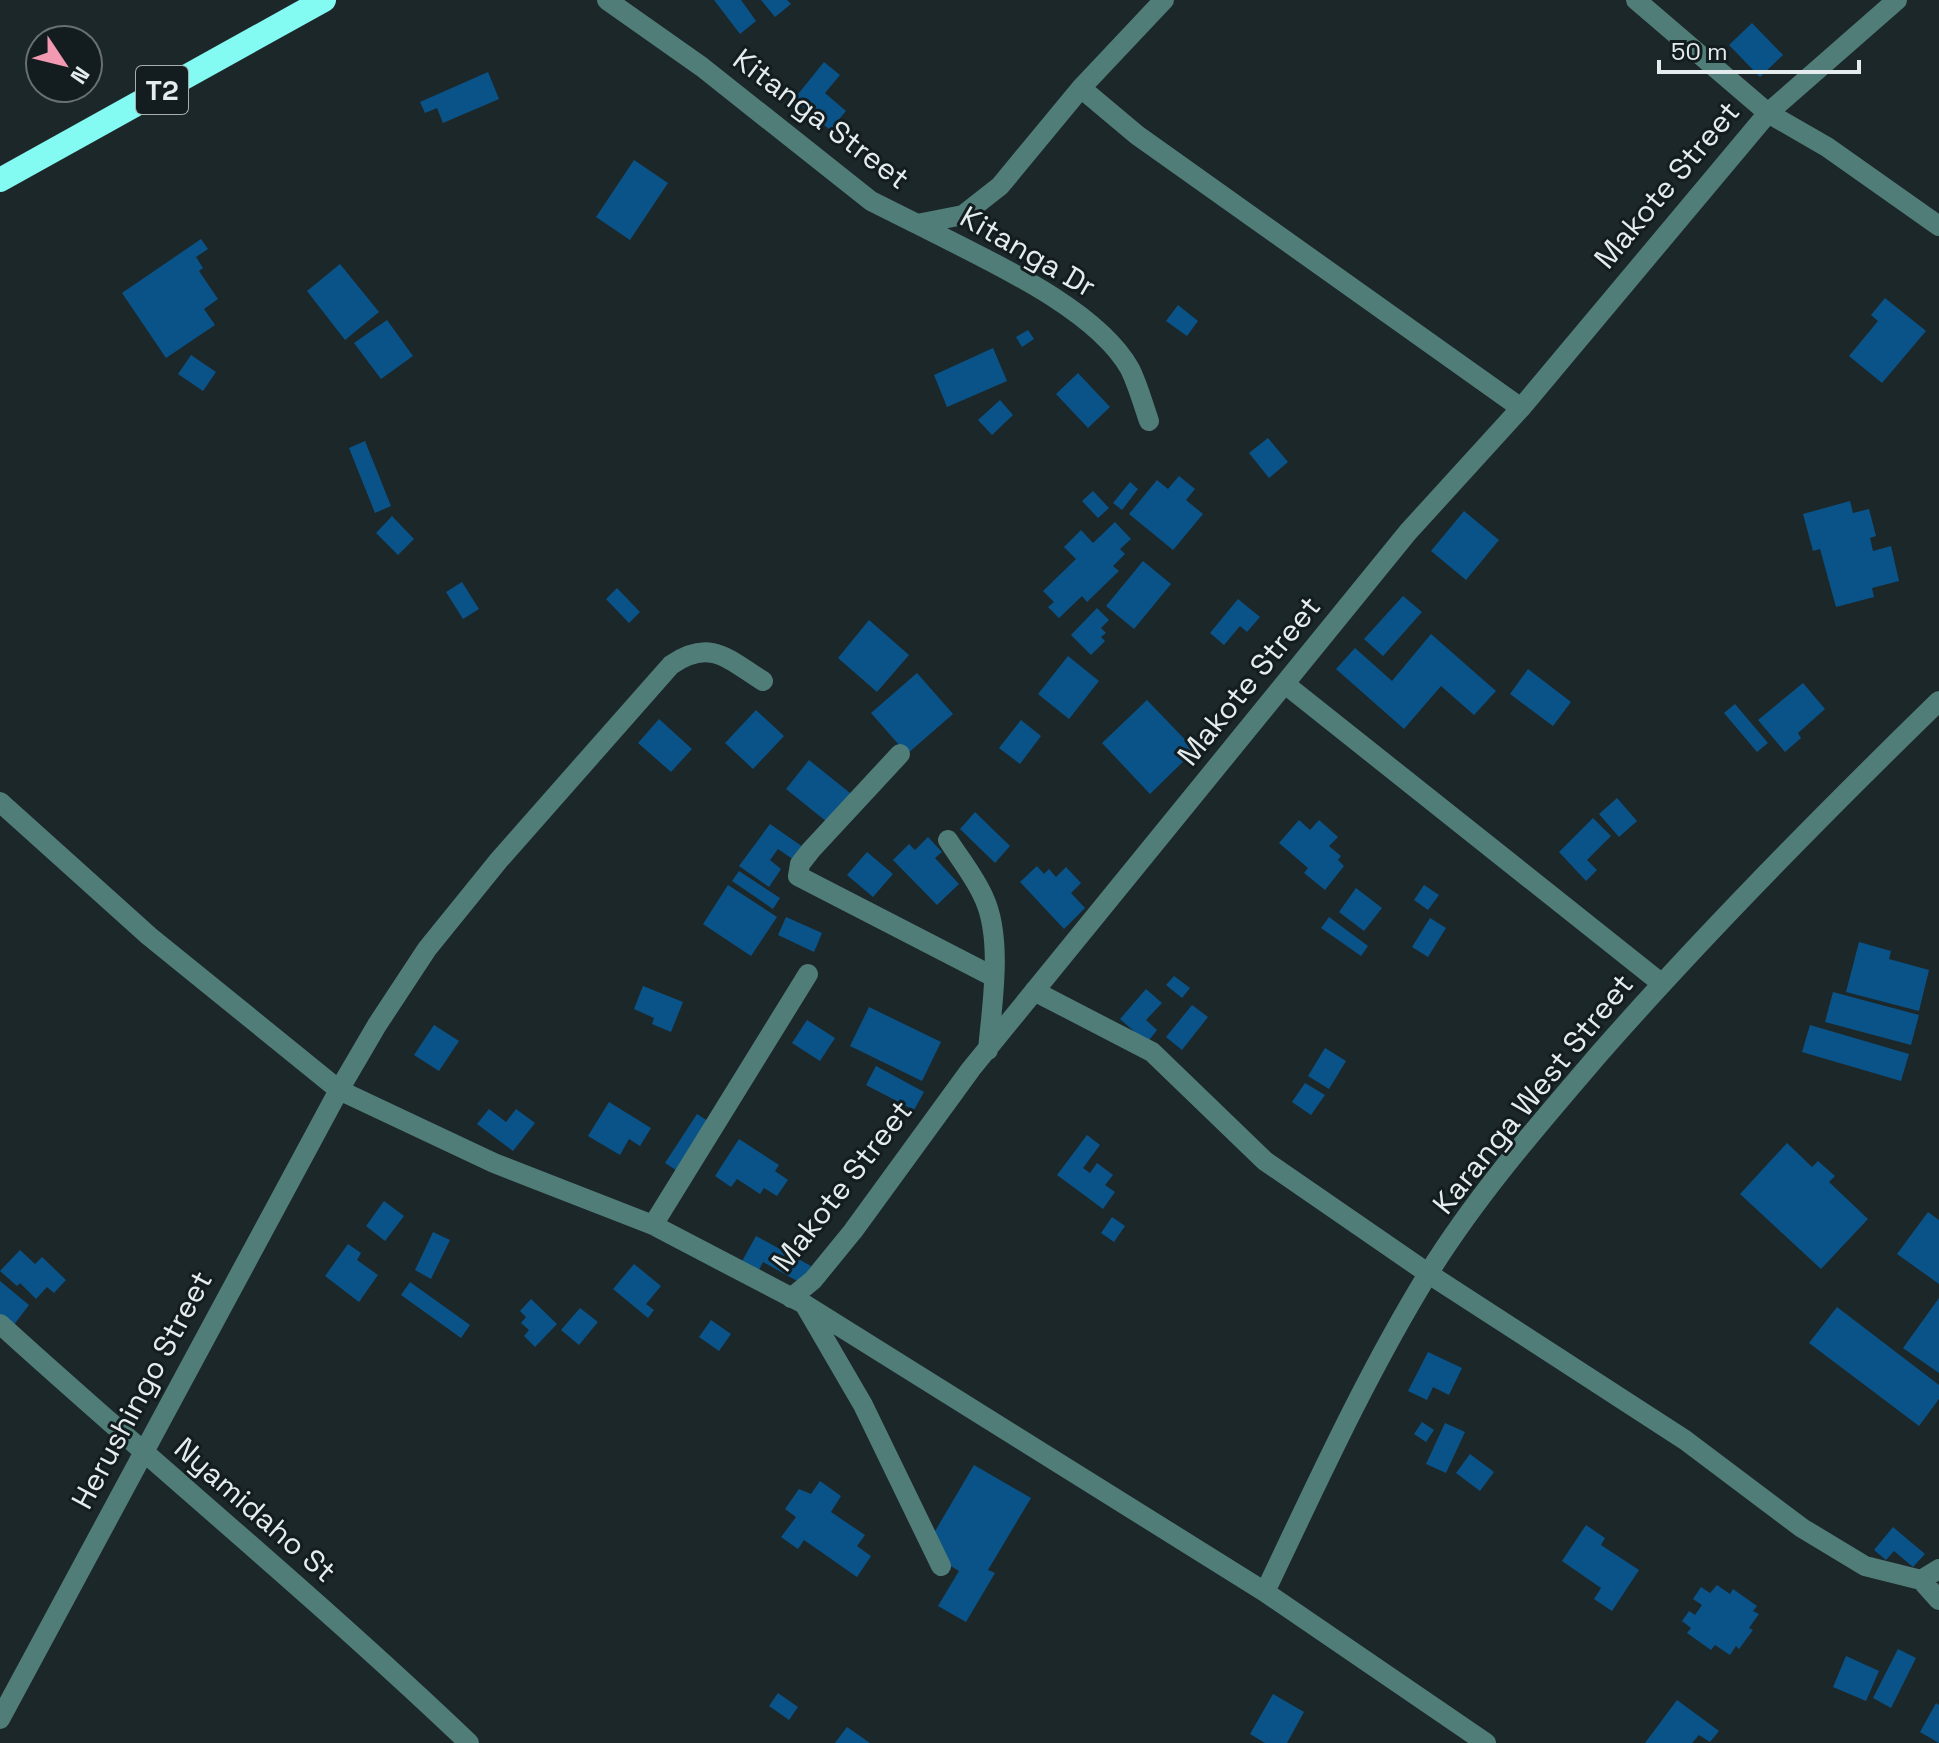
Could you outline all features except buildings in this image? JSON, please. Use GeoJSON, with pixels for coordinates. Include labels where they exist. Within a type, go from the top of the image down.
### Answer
{"type":"FeatureCollection","features":[{"type":"Feature","properties":{"kind":"highway","name":"T2"},"geometry":{"type":"LineString","coordinates":[[3,175],[324,0]]}},
{"type":"Feature","properties":{"kind":"street","name":"Kitanga Street"},"geometry":{"type":"LineString","coordinates":[[607,0],[702,67],[871,201],[917,224],[963,215],[1000,186],[1081,88],[1164,0]]}},
{"type":"Feature","properties":{"kind":"street"},"geometry":{"type":"LineString","coordinates":[[1636,0],[1768,113]]}},
{"type":"Feature","properties":{"kind":"street","name":"Makote Street"},"geometry":{"type":"LineString","coordinates":[[798,1301],[940,1110],[1034,991],[1408,532],[1521,408],[1768,113],[1897,0]]}},
{"type":"Feature","properties":{"kind":"street"},"geometry":{"type":"LineString","coordinates":[[1081,88],[1137,135],[1521,408]]}},
{"type":"Feature","properties":{"kind":"street","name":"Makote Street"},"geometry":{"type":"LineString","coordinates":[[1768,113],[1827,147],[1939,226]]}},
{"type":"Feature","properties":{"kind":"street","name":"Kitanga Dr"},"geometry":{"type":"LineString","coordinates":[[917,224],[1057,298],[1099,330],[1129,368],[1149,421]]}},
{"type":"Feature","properties":{"kind":"street","name":"Herushingo Street"},"geometry":{"type":"LineString","coordinates":[[0,1719],[339,1090],[427,949],[499,860],[671,665],[689,653],[712,651],[763,681]]}},
{"type":"Feature","properties":{"kind":"street"},"geometry":{"type":"LineString","coordinates":[[1285,684],[1661,983]]}},
{"type":"Feature","properties":{"kind":"street","name":"Karanga West Street"},"geometry":{"type":"LineString","coordinates":[[1265,1592],[1357,1406],[1429,1274],[1496,1178],[1661,983],[1798,838],[1939,701]]}},
{"type":"Feature","properties":{"kind":"street"},"geometry":{"type":"LineString","coordinates":[[900,754],[811,850],[800,864],[798,876],[992,976]]}},
{"type":"Feature","properties":{"kind":"street"},"geometry":{"type":"LineString","coordinates":[[0,802],[149,936],[339,1090],[494,1163],[653,1225],[798,1301],[1265,1592],[1486,1743]]}},
{"type":"Feature","properties":{"kind":"street"},"geometry":{"type":"LineString","coordinates":[[948,840],[984,897],[991,918],[988,1050]]}},
{"type":"Feature","properties":{"kind":"street"},"geometry":{"type":"LineString","coordinates":[[653,1225],[808,974]]}},
{"type":"Feature","properties":{"kind":"street"},"geometry":{"type":"LineString","coordinates":[[1034,991],[1152,1052],[1265,1161],[1429,1274],[1685,1440],[1802,1528],[1865,1566],[1921,1580],[1939,1600]]}},
{"type":"Feature","properties":{"kind":"street"},"geometry":{"type":"LineString","coordinates":[[798,1301],[863,1405],[941,1566]]}},
{"type":"Feature","properties":{"kind":"street","name":"Nyamidaho St"},"geometry":{"type":"LineString","coordinates":[[0,1324],[142,1452],[218,1514],[385,1662],[469,1743]]}},
{"type":"Feature","properties":{"kind":"street"},"geometry":{"type":"LineString","coordinates":[[1921,1580],[1939,1569]]}}]}
